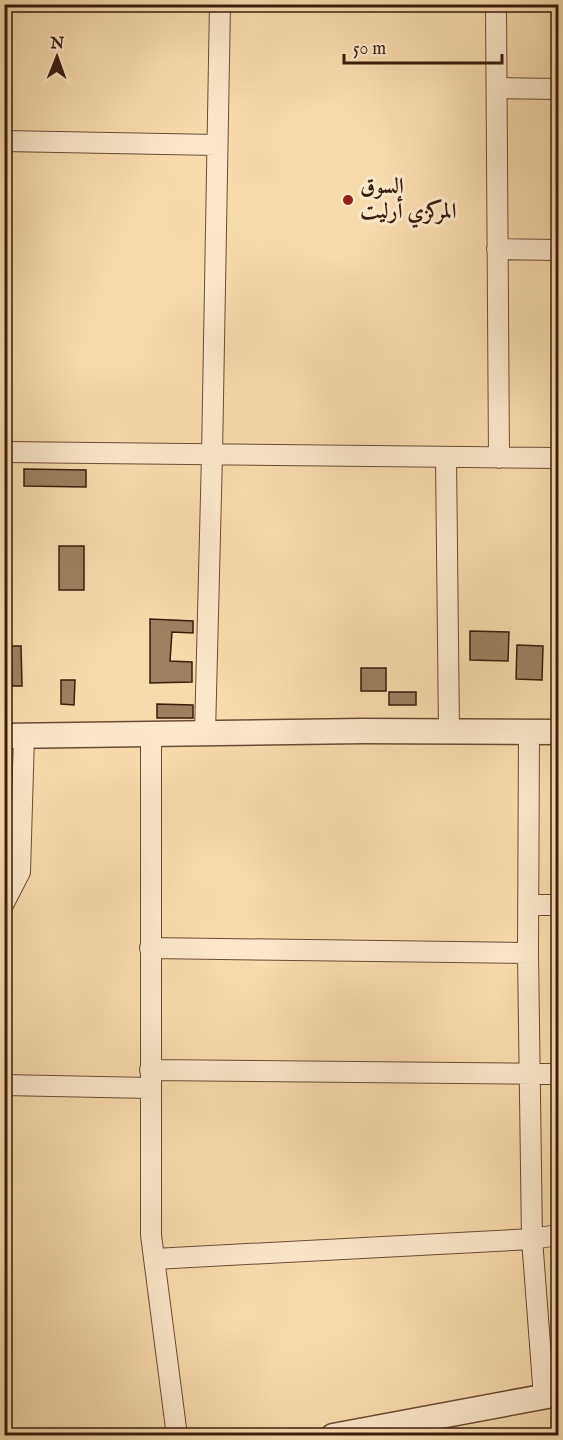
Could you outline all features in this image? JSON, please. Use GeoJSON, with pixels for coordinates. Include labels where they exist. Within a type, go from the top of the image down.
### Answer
{"type":"FeatureCollection","features":[{"type":"Feature","properties":{"kind":"street"},"geometry":{"type":"LineString","coordinates":[[205,733],[220,4]]}},
{"type":"Feature","properties":{"kind":"street"},"geometry":{"type":"LineString","coordinates":[[496,4],[499,458]]}},
{"type":"Feature","properties":{"kind":"street"},"geometry":{"type":"LineString","coordinates":[[497,88],[558,89]]}},
{"type":"Feature","properties":{"kind":"street"},"geometry":{"type":"LineString","coordinates":[[4,141],[217,145]]}},
{"type":"Feature","properties":{"kind":"street"},"geometry":{"type":"LineString","coordinates":[[497,249],[558,250]]}},
{"type":"Feature","properties":{"kind":"street"},"geometry":{"type":"LineString","coordinates":[[4,452],[558,458]]}},
{"type":"Feature","properties":{"kind":"street"},"geometry":{"type":"LineString","coordinates":[[446,458],[449,731]]}},
{"type":"Feature","properties":{"kind":"street"},"geometry":{"type":"LineString","coordinates":[[333,1436],[551,1395],[532,1239],[528,952],[529,732]]}},
{"type":"Feature","properties":{"kind":"street"},"geometry":{"type":"LineString","coordinates":[[4,903],[20,872],[14,736],[151,733],[558,732]]}},
{"type":"Feature","properties":{"kind":"street"},"geometry":{"type":"LineString","coordinates":[[151,733],[151,1235],[177,1436]]}},
{"type":"Feature","properties":{"kind":"street"},"geometry":{"type":"LineString","coordinates":[[528,905],[558,905]]}},
{"type":"Feature","properties":{"kind":"street"},"geometry":{"type":"LineString","coordinates":[[150,948],[528,952]]}},
{"type":"Feature","properties":{"kind":"street"},"geometry":{"type":"LineString","coordinates":[[4,1085],[150,1079],[558,1074]]}},
{"type":"Feature","properties":{"kind":"street"},"geometry":{"type":"LineString","coordinates":[[154,1259],[532,1239],[558,1235]]}},
{"type":"Feature","properties":{"kind":"building"},"geometry":{"type":"Polygon","coordinates":[[[4,184],[7,184],[6,220],[4,220],[4,184]]]}},
{"type":"Feature","properties":{"kind":"building"},"geometry":{"type":"Polygon","coordinates":[[[24,469],[86,470],[86,487],[24,486],[24,469]]]}},
{"type":"Feature","properties":{"kind":"building"},"geometry":{"type":"Polygon","coordinates":[[[59,546],[84,546],[84,590],[59,590],[59,546]]]}},
{"type":"Feature","properties":{"kind":"building"},"geometry":{"type":"Polygon","coordinates":[[[150,619],[193,621],[193,633],[172,632],[170,661],[192,662],[192,682],[150,683],[150,619]]]}},
{"type":"Feature","properties":{"kind":"building"},"geometry":{"type":"Polygon","coordinates":[[[470,631],[509,632],[508,661],[470,660],[470,631]]]}},
{"type":"Feature","properties":{"kind":"building"},"geometry":{"type":"Polygon","coordinates":[[[517,645],[543,646],[542,680],[516,679],[517,645]]]}},
{"type":"Feature","properties":{"kind":"building"},"geometry":{"type":"Polygon","coordinates":[[[11,646],[21,646],[22,686],[12,686],[11,646]]]}},
{"type":"Feature","properties":{"kind":"building"},"geometry":{"type":"Polygon","coordinates":[[[361,668],[386,668],[386,691],[361,691],[361,668]]]}},
{"type":"Feature","properties":{"kind":"building"},"geometry":{"type":"Polygon","coordinates":[[[61,680],[75,680],[74,705],[61,704],[61,680]]]}},
{"type":"Feature","properties":{"kind":"building"},"geometry":{"type":"Polygon","coordinates":[[[389,692],[416,692],[416,705],[389,705],[389,692]]]}},
{"type":"Feature","properties":{"kind":"building"},"geometry":{"type":"Polygon","coordinates":[[[157,704],[193,705],[193,718],[157,718],[157,704]]]}},
{"type":"Feature","properties":{"kind":"place","name":"السوق المركزي أرليت"},"geometry":{"type":"Point","coordinates":[348,200]}}]}
